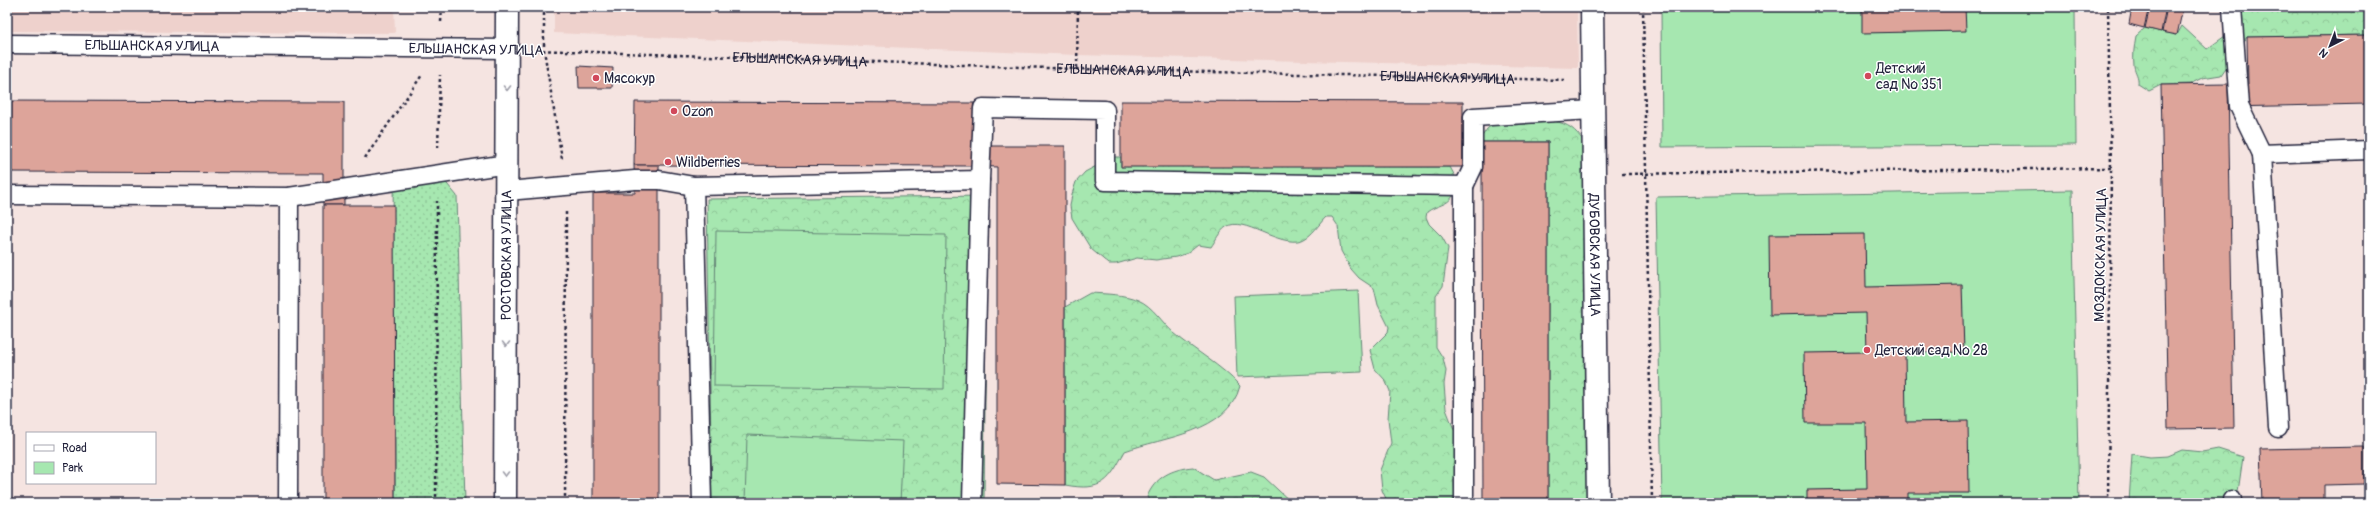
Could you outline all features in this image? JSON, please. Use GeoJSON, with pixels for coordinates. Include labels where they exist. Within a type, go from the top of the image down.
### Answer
{"type":"FeatureCollection","features":[{"type":"Feature","properties":{"kind":"main road","name":"РОСТОВСКАЯ УЛИЦА"},"geometry":{"type":"LineString","coordinates":[[505,503],[507,7]]}},
{"type":"Feature","properties":{"kind":"main road","name":"ДУБОВСКАЯ УЛИЦА"},"geometry":{"type":"LineString","coordinates":[[1592,7],[1598,503]]}},
{"type":"Feature","properties":{"kind":"lane"},"geometry":{"type":"LineString","coordinates":[[2232,7],[2239,106],[2262,154],[2278,428]]}},
{"type":"Feature","properties":{"kind":"lane","name":"ЕЛЬШАНСКАЯ УЛИЦА"},"geometry":{"type":"LineString","coordinates":[[7,44],[508,49]]}},
{"type":"Feature","properties":{"kind":"lane"},"geometry":{"type":"LineString","coordinates":[[972,503],[983,108],[1105,110],[1104,181],[1464,186]]}},
{"type":"Feature","properties":{"kind":"lane"},"geometry":{"type":"LineString","coordinates":[[1464,503],[1464,186],[1473,167],[1473,117],[1593,110]]}},
{"type":"Feature","properties":{"kind":"lane"},"geometry":{"type":"LineString","coordinates":[[2262,154],[2369,150]]}},
{"type":"Feature","properties":{"kind":"lane"},"geometry":{"type":"LineString","coordinates":[[7,195],[289,197],[507,164]]}},
{"type":"Feature","properties":{"kind":"lane"},"geometry":{"type":"LineString","coordinates":[[507,192],[635,180],[659,180],[694,186],[980,180]]}},
{"type":"Feature","properties":{"kind":"lane"},"geometry":{"type":"LineString","coordinates":[[694,186],[702,503]]}},
{"type":"Feature","properties":{"kind":"lane"},"geometry":{"type":"LineString","coordinates":[[288,503],[289,197]]}},
{"type":"Feature","properties":{"kind":"path"},"geometry":{"type":"LineString","coordinates":[[436,503],[437,174],[442,7]]}},
{"type":"Feature","properties":{"kind":"path"},"geometry":{"type":"LineString","coordinates":[[544,7],[544,50],[566,186],[566,503]]}},
{"type":"Feature","properties":{"kind":"path"},"geometry":{"type":"LineString","coordinates":[[1077,69],[1078,7]]}},
{"type":"Feature","properties":{"kind":"path"},"geometry":{"type":"LineString","coordinates":[[1643,7],[1652,503]]}},
{"type":"Feature","properties":{"kind":"path","name":"МОЗДОКСКАЯ УЛИЦА"},"geometry":{"type":"LineString","coordinates":[[2108,7],[2111,168],[2108,503]]}},
{"type":"Feature","properties":{"kind":"path"},"geometry":{"type":"LineString","coordinates":[[344,188],[441,48]]}},
{"type":"Feature","properties":{"kind":"path","name":"ЕЛЬШАНСКАЯ УЛИЦА"},"geometry":{"type":"LineString","coordinates":[[508,49],[1077,69],[1593,80]]}},
{"type":"Feature","properties":{"kind":"path"},"geometry":{"type":"LineString","coordinates":[[1594,174],[2111,168]]}},
{"type":"Feature","properties":{"kind":"shaded area"},"geometry":{"type":"Polygon","coordinates":[[[7,7],[394,7],[395,33],[7,31],[7,7]]]}},
{"type":"Feature","properties":{"kind":"shaded area"},"geometry":{"type":"Polygon","coordinates":[[[554,7],[1577,7],[1578,68],[1077,55],[554,33],[554,7]]]}},
{"type":"Feature","properties":{"kind":"green space","name":"Детский сад № 351"},"geometry":{"type":"Polygon","coordinates":[[[1661,7],[2075,7],[2076,145],[1662,147],[1661,7]]]}},
{"type":"Feature","properties":{"kind":"green space"},"geometry":{"type":"Polygon","coordinates":[[[2228,7],[2290,9],[2292,7],[2369,7],[2369,35],[2247,37],[2221,75],[2202,78],[2190,84],[2161,85],[2149,91],[2138,84],[2134,66],[2134,47],[2136,36],[2145,28],[2177,35],[2182,26],[2207,49],[2225,36],[2223,20],[2228,7]]]}},
{"type":"Feature","properties":{"kind":"green space"},"geometry":{"type":"Polygon","coordinates":[[[1553,121],[1571,128],[1584,142],[1595,503],[1548,503],[1548,142],[1483,142],[1481,138],[1487,129],[1494,123],[1515,125],[1553,121]]]}},
{"type":"Feature","properties":{"kind":"green space"},"geometry":{"type":"Polygon","coordinates":[[[1113,157],[1121,157],[1121,166],[1450,167],[1456,178],[1453,196],[1445,204],[1427,212],[1426,217],[1429,224],[1442,237],[1448,248],[1443,286],[1436,296],[1436,347],[1443,358],[1446,371],[1444,384],[1446,409],[1455,432],[1461,457],[1454,480],[1455,503],[1388,503],[1382,490],[1380,470],[1391,443],[1388,419],[1390,391],[1385,380],[1375,369],[1370,350],[1388,332],[1389,327],[1378,305],[1374,288],[1359,278],[1351,269],[1341,251],[1338,226],[1332,217],[1326,217],[1312,233],[1302,240],[1283,240],[1242,225],[1233,224],[1226,227],[1219,234],[1211,247],[1198,245],[1188,253],[1176,257],[1156,260],[1137,258],[1116,264],[1109,264],[1091,249],[1072,218],[1070,206],[1076,182],[1085,172],[1113,157]]]}},
{"type":"Feature","properties":{"kind":"green space"},"geometry":{"type":"Polygon","coordinates":[[[433,167],[457,196],[465,503],[395,503],[393,171],[433,167]]]}},
{"type":"Feature","properties":{"kind":"green space","name":"Детский сад № 28"},"geometry":{"type":"Polygon","coordinates":[[[2072,190],[2079,503],[1662,503],[1656,197],[2072,190]]]}},
{"type":"Feature","properties":{"kind":"green space"},"geometry":{"type":"Polygon","coordinates":[[[987,196],[984,503],[712,503],[707,199],[987,196]]]}},
{"type":"Feature","properties":{"kind":"green space"},"geometry":{"type":"Polygon","coordinates":[[[716,231],[946,235],[944,389],[714,386],[716,231]]]}},
{"type":"Feature","properties":{"kind":"green space"},"geometry":{"type":"Polygon","coordinates":[[[1358,291],[1362,372],[1237,377],[1234,296],[1358,291]]]}},
{"type":"Feature","properties":{"kind":"green space"},"geometry":{"type":"Polygon","coordinates":[[[1090,293],[1127,297],[1138,300],[1148,306],[1182,340],[1225,371],[1240,386],[1233,402],[1222,414],[1208,424],[1175,437],[1125,451],[1114,470],[1103,482],[1088,487],[1078,487],[1065,485],[1065,307],[1090,293]]]}},
{"type":"Feature","properties":{"kind":"green space"},"geometry":{"type":"Polygon","coordinates":[[[747,435],[903,441],[900,503],[745,503],[747,435]]]}},
{"type":"Feature","properties":{"kind":"green space"},"geometry":{"type":"Polygon","coordinates":[[[2218,449],[2243,457],[2238,492],[2226,503],[2129,503],[2132,454],[2150,457],[2168,456],[2182,450],[2202,452],[2218,449]]]}},
{"type":"Feature","properties":{"kind":"green space"},"geometry":{"type":"Polygon","coordinates":[[[1193,467],[1214,480],[1251,472],[1264,477],[1292,503],[1151,503],[1147,497],[1150,490],[1160,479],[1171,472],[1193,467]]]}},
{"type":"Feature","properties":{"kind":"green space"},"geometry":{"type":"Polygon","coordinates":[[[1003,500],[1142,501],[1142,503],[1003,503],[1003,500]]]}},
{"type":"Feature","properties":{"kind":"building"},"geometry":{"type":"Polygon","coordinates":[[[1862,7],[1965,7],[1966,31],[1862,33],[1862,7]]]}},
{"type":"Feature","properties":{"kind":"building"},"geometry":{"type":"Polygon","coordinates":[[[2132,7],[2149,7],[2144,28],[2129,24],[2132,7]]]}},
{"type":"Feature","properties":{"kind":"building"},"geometry":{"type":"Polygon","coordinates":[[[2150,7],[2166,7],[2161,32],[2145,28],[2150,7]]]}},
{"type":"Feature","properties":{"kind":"building"},"geometry":{"type":"Polygon","coordinates":[[[2167,7],[2183,8],[2177,35],[2162,32],[2167,7]]]}},
{"type":"Feature","properties":{"kind":"building"},"geometry":{"type":"Polygon","coordinates":[[[2369,35],[2369,104],[2228,107],[2228,84],[2248,84],[2247,37],[2369,35]]]}},
{"type":"Feature","properties":{"kind":"building","name":"Мясокур"},"geometry":{"type":"Polygon","coordinates":[[[578,66],[613,68],[612,88],[579,88],[578,66]]]}},
{"type":"Feature","properties":{"kind":"building"},"geometry":{"type":"Polygon","coordinates":[[[2228,84],[2234,428],[2168,429],[2161,85],[2228,84]]]}},
{"type":"Feature","properties":{"kind":"building"},"geometry":{"type":"Polygon","coordinates":[[[7,101],[344,102],[344,205],[323,205],[323,173],[7,172],[7,101]]]}},
{"type":"Feature","properties":{"kind":"building"},"geometry":{"type":"Polygon","coordinates":[[[1121,101],[1463,102],[1463,167],[1121,167],[1121,101]]]}},
{"type":"Feature","properties":{"kind":"building"},"geometry":{"type":"Polygon","coordinates":[[[635,102],[976,103],[976,166],[634,165],[635,102]]]}},
{"type":"Feature","properties":{"kind":"building"},"geometry":{"type":"Polygon","coordinates":[[[1463,142],[1548,142],[1548,503],[1483,503],[1482,167],[1463,167],[1463,142]]]}},
{"type":"Feature","properties":{"kind":"building"},"geometry":{"type":"Polygon","coordinates":[[[976,146],[1065,146],[1065,485],[997,484],[997,167],[976,166],[976,146]]]}},
{"type":"Feature","properties":{"kind":"building"},"geometry":{"type":"Polygon","coordinates":[[[634,165],[659,165],[659,503],[593,503],[593,193],[635,193],[634,165]]]}},
{"type":"Feature","properties":{"kind":"building"},"geometry":{"type":"Polygon","coordinates":[[[323,205],[394,205],[395,503],[323,503],[323,205]]]}},
{"type":"Feature","properties":{"kind":"building"},"geometry":{"type":"Polygon","coordinates":[[[1865,234],[1866,287],[1962,285],[1964,352],[1905,353],[1906,422],[1968,421],[1969,493],[1908,493],[1908,503],[1807,503],[1807,490],[1867,489],[1866,423],[1805,423],[1804,353],[1867,352],[1866,313],[1770,315],[1769,235],[1865,234]]]}},
{"type":"Feature","properties":{"kind":"building"},"geometry":{"type":"Polygon","coordinates":[[[2364,447],[2364,484],[2324,485],[2324,503],[2262,503],[2260,449],[2364,447]]]}},
{"type":"Feature","properties":{"kind":"place","name":"Детский сад № 351"},"geometry":{"type":"Point","coordinates":[1868,76]}},
{"type":"Feature","properties":{"kind":"place","name":"Мясокур"},"geometry":{"type":"Point","coordinates":[596,78]}},
{"type":"Feature","properties":{"kind":"place","name":"Ozon"},"geometry":{"type":"Point","coordinates":[674,111]}},
{"type":"Feature","properties":{"kind":"place","name":"Wildberries"},"geometry":{"type":"Point","coordinates":[668,162]}},
{"type":"Feature","properties":{"kind":"place","name":"Детский сад № 28"},"geometry":{"type":"Point","coordinates":[1867,350]}}]}
